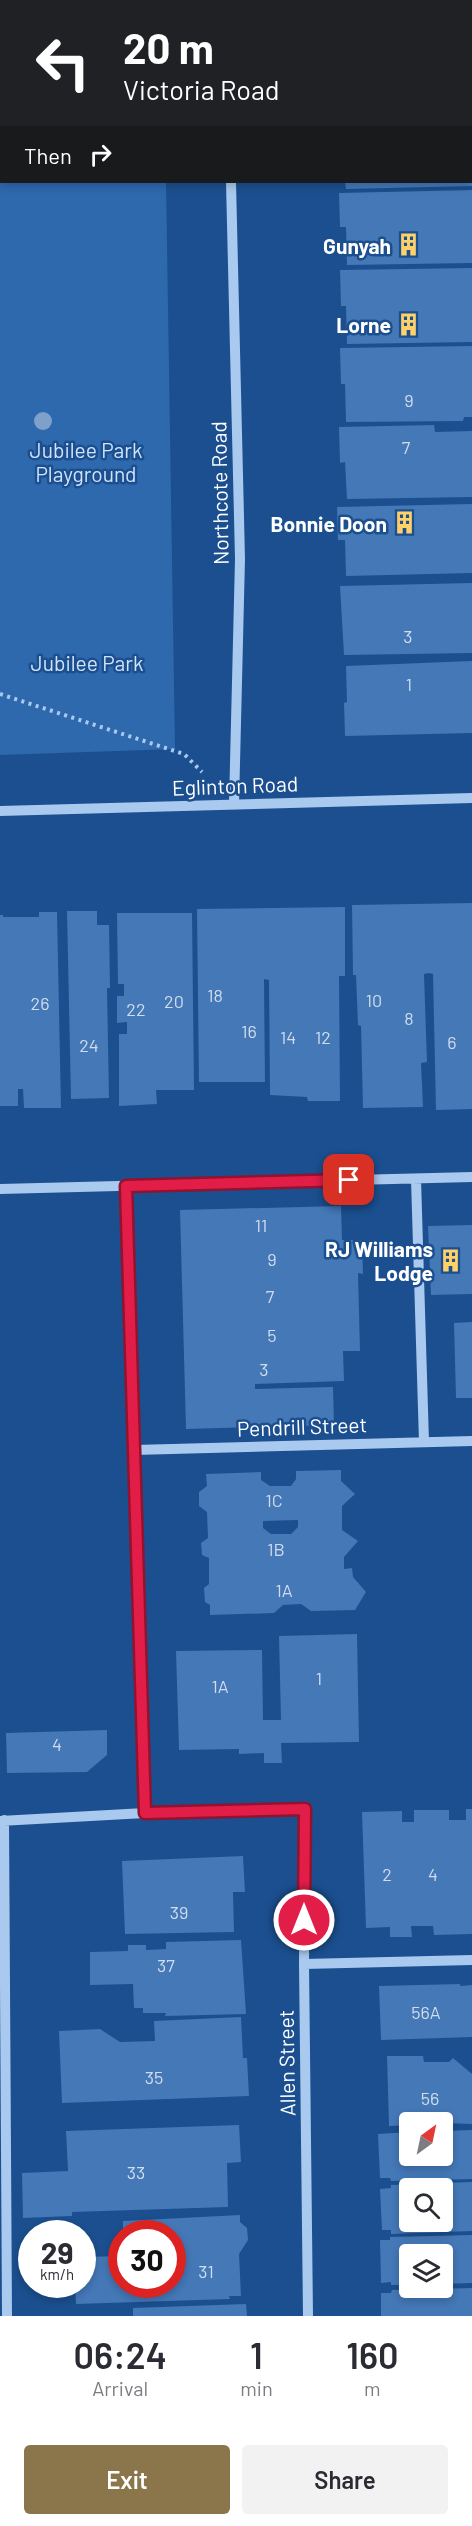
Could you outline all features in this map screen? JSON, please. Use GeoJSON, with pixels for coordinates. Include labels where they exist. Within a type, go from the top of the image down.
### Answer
{"type":"FeatureCollection","features":[{"type":"Feature","properties":{"kind":"street","name":"Northcote Road"},"geometry":{"type":"LineString","coordinates":[[231,183],[240,559],[234,804]]}},
{"type":"Feature","properties":{"kind":"street","name":"Eglinton Road"},"geometry":{"type":"LineString","coordinates":[[0,811],[472,798]]}},
{"type":"Feature","properties":{"kind":"street"},"geometry":{"type":"LineString","coordinates":[[0,1189],[472,1177]]}},
{"type":"Feature","properties":{"kind":"street"},"geometry":{"type":"LineString","coordinates":[[416,1179],[424,1442]]}},
{"type":"Feature","properties":{"kind":"street"},"geometry":{"type":"LineString","coordinates":[[7,2316],[2,1821],[145,1813],[126,1186]]}},
{"type":"Feature","properties":{"kind":"street","name":"Pendrill Street"},"geometry":{"type":"LineString","coordinates":[[134,1450],[472,1441]]}},
{"type":"Feature","properties":{"kind":"street","name":"Allen Street"},"geometry":{"type":"LineString","coordinates":[[145,1813],[305,1809],[304,1964],[308,2316]]}},
{"type":"Feature","properties":{"kind":"street"},"geometry":{"type":"LineString","coordinates":[[304,1964],[472,1960]]}},
{"type":"Feature","properties":{"kind":"path"},"geometry":{"type":"LineString","coordinates":[[0,694],[184,754]]}},
{"type":"Feature","properties":{"kind":"green space","name":"Jubilee Park"},"geometry":{"type":"Polygon","coordinates":[[[0,183],[166,183],[175,749],[0,755],[0,183]]]}},
{"type":"Feature","properties":{"kind":"building"},"geometry":{"type":"Polygon","coordinates":[[[345,183],[472,183],[472,186],[346,189],[345,183]]]}},
{"type":"Feature","properties":{"kind":"building","name":"Gunyah"},"geometry":{"type":"Polygon","coordinates":[[[472,190],[472,263],[347,265],[346,227],[340,227],[339,193],[472,190]]]}},
{"type":"Feature","properties":{"kind":"building","name":"Lorne"},"geometry":{"type":"Polygon","coordinates":[[[472,268],[472,342],[347,344],[346,306],[341,306],[340,270],[472,268]]]}},
{"type":"Feature","properties":{"kind":"building"},"geometry":{"type":"Polygon","coordinates":[[[472,346],[472,417],[464,417],[463,421],[346,422],[345,384],[341,384],[340,348],[472,346]]]}},
{"type":"Feature","properties":{"kind":"building"},"geometry":{"type":"Polygon","coordinates":[[[434,425],[435,432],[472,431],[472,497],[347,499],[345,462],[340,463],[339,427],[434,425]]]}},
{"type":"Feature","properties":{"kind":"building","name":"Bonnie Doon"},"geometry":{"type":"Polygon","coordinates":[[[472,504],[472,573],[346,576],[345,540],[338,540],[337,507],[472,504]]]}},
{"type":"Feature","properties":{"kind":"building"},"geometry":{"type":"Polygon","coordinates":[[[472,583],[472,653],[344,655],[340,586],[472,583]]]}},
{"type":"Feature","properties":{"kind":"building"},"geometry":{"type":"Polygon","coordinates":[[[472,661],[472,733],[345,736],[346,666],[472,661]]]}},
{"type":"Feature","properties":{"kind":"building"},"geometry":{"type":"Polygon","coordinates":[[[472,903],[472,1109],[436,1110],[433,974],[429,973],[424,974],[427,1062],[421,1063],[423,1107],[363,1108],[361,1026],[358,1025],[356,975],[353,975],[352,905],[472,903]]]}},
{"type":"Feature","properties":{"kind":"building"},"geometry":{"type":"Polygon","coordinates":[[[345,907],[345,976],[339,976],[340,1101],[308,1101],[307,1097],[270,1095],[269,980],[264,979],[265,1082],[199,1082],[197,909],[345,907]]]}},
{"type":"Feature","properties":{"kind":"building"},"geometry":{"type":"Polygon","coordinates":[[[67,911],[97,911],[97,925],[109,925],[110,988],[107,988],[109,1098],[71,1099],[67,911]]]}},
{"type":"Feature","properties":{"kind":"building"},"geometry":{"type":"Polygon","coordinates":[[[39,912],[57,912],[61,1108],[24,1108],[23,1089],[18,1089],[18,1106],[0,1106],[0,915],[3,917],[39,917],[39,912]]]}},
{"type":"Feature","properties":{"kind":"building"},"geometry":{"type":"Polygon","coordinates":[[[117,913],[192,913],[194,1090],[156,1090],[157,1104],[119,1106],[119,1034],[127,1034],[127,1022],[117,1023],[117,996],[124,996],[124,984],[118,984],[117,913]]]}},
{"type":"Feature","properties":{"kind":"building"},"geometry":{"type":"Polygon","coordinates":[[[341,1206],[342,1240],[362,1240],[363,1274],[358,1273],[360,1351],[343,1351],[344,1381],[255,1384],[255,1389],[333,1387],[334,1425],[186,1429],[180,1210],[341,1206]]]}},
{"type":"Feature","properties":{"kind":"building","name":"RJ Williams Lodge"},"geometry":{"type":"Polygon","coordinates":[[[472,1225],[472,1294],[431,1295],[428,1226],[472,1225]]]}},
{"type":"Feature","properties":{"kind":"building"},"geometry":{"type":"Polygon","coordinates":[[[472,1322],[472,1398],[456,1398],[454,1323],[472,1322]]]}},
{"type":"Feature","properties":{"kind":"building"},"geometry":{"type":"Polygon","coordinates":[[[341,1470],[341,1481],[355,1494],[342,1506],[342,1530],[358,1541],[344,1557],[344,1569],[352,1568],[353,1577],[366,1592],[355,1610],[311,1611],[301,1604],[283,1605],[274,1613],[210,1615],[210,1605],[205,1602],[204,1588],[209,1584],[209,1558],[202,1555],[201,1543],[208,1538],[207,1512],[199,1506],[199,1492],[207,1486],[206,1474],[261,1472],[261,1480],[270,1486],[291,1486],[296,1479],[296,1471],[341,1470]],[[298,1520],[263,1521],[263,1528],[271,1534],[291,1534],[298,1527],[298,1520]]]}},
{"type":"Feature","properties":{"kind":"building"},"geometry":{"type":"Polygon","coordinates":[[[357,1634],[359,1742],[281,1743],[282,1763],[264,1763],[264,1753],[239,1754],[239,1749],[179,1750],[176,1651],[262,1650],[263,1720],[281,1720],[279,1636],[357,1634]]]}},
{"type":"Feature","properties":{"kind":"building"},"geometry":{"type":"Polygon","coordinates":[[[107,1730],[107,1755],[87,1772],[7,1773],[6,1733],[107,1730]]]}},
{"type":"Feature","properties":{"kind":"building"},"geometry":{"type":"Polygon","coordinates":[[[466,1809],[472,1809],[472,1934],[434,1935],[433,1926],[411,1926],[412,1937],[390,1937],[390,1927],[366,1928],[362,1812],[402,1811],[402,1822],[414,1822],[414,1810],[449,1810],[449,1820],[466,1820],[466,1809]]]}},
{"type":"Feature","properties":{"kind":"building"},"geometry":{"type":"Polygon","coordinates":[[[243,1856],[245,1892],[233,1892],[234,1932],[125,1934],[122,1861],[243,1856]]]}},
{"type":"Feature","properties":{"kind":"building"},"geometry":{"type":"Polygon","coordinates":[[[241,1940],[246,2014],[165,2016],[166,2013],[143,2013],[143,2008],[134,2008],[133,1984],[90,1985],[90,1952],[128,1951],[128,1945],[146,1945],[146,1950],[166,1949],[166,1942],[241,1940]]]}},
{"type":"Feature","properties":{"kind":"building"},"geometry":{"type":"Polygon","coordinates":[[[460,1984],[460,1986],[472,1985],[472,2037],[381,2040],[379,1986],[460,1984]]]}},
{"type":"Feature","properties":{"kind":"building"},"geometry":{"type":"Polygon","coordinates":[[[241,2017],[243,2058],[247,2058],[249,2096],[62,2103],[59,2031],[100,2029],[120,2042],[155,2041],[154,2021],[241,2017]]]}},
{"type":"Feature","properties":{"kind":"building"},"geometry":{"type":"Polygon","coordinates":[[[387,2056],[423,2056],[424,2062],[449,2062],[453,2058],[472,2074],[472,2124],[453,2123],[453,2112],[399,2112],[399,2126],[389,2126],[387,2056]]]}},
{"type":"Feature","properties":{"kind":"building"},"geometry":{"type":"Polygon","coordinates":[[[239,2125],[241,2162],[227,2163],[228,2207],[72,2212],[72,2216],[23,2218],[22,2173],[68,2171],[66,2131],[239,2125]]]}},
{"type":"Feature","properties":{"kind":"building"},"geometry":{"type":"Polygon","coordinates":[[[472,2130],[472,2179],[399,2178],[399,2181],[391,2181],[390,2178],[380,2178],[378,2134],[399,2133],[399,2166],[453,2166],[453,2131],[472,2130]]]}},
{"type":"Feature","properties":{"kind":"building"},"geometry":{"type":"Polygon","coordinates":[[[472,2182],[472,2231],[453,2232],[453,2183],[472,2182]]]}},
{"type":"Feature","properties":{"kind":"building"},"geometry":{"type":"Polygon","coordinates":[[[391,2185],[399,2185],[399,2232],[445,2232],[391,2234],[391,2230],[382,2230],[380,2189],[391,2188],[391,2185]]]}},
{"type":"Feature","properties":{"kind":"building"},"geometry":{"type":"Polygon","coordinates":[[[240,2215],[240,2222],[247,2228],[248,2240],[239,2254],[241,2296],[229,2296],[230,2299],[76,2304],[76,2298],[96,2298],[96,2257],[108,2256],[108,2298],[186,2298],[186,2220],[142,2220],[240,2215]]]}},
{"type":"Feature","properties":{"kind":"building"},"geometry":{"type":"Polygon","coordinates":[[[472,2235],[472,2283],[453,2284],[453,2244],[399,2244],[399,2285],[391,2285],[391,2282],[381,2283],[380,2240],[390,2240],[390,2237],[472,2235]]]}},
{"type":"Feature","properties":{"kind":"building"},"geometry":{"type":"Polygon","coordinates":[[[453,2288],[472,2288],[472,2316],[381,2316],[381,2293],[399,2290],[399,2298],[453,2298],[453,2288]]]}},
{"type":"Feature","properties":{"kind":"building"},"geometry":{"type":"Polygon","coordinates":[[[246,2304],[247,2316],[133,2316],[133,2308],[246,2304]]]}},
{"type":"Feature","properties":{"kind":"place","name":"Gunyah"},"geometry":{"type":"Point","coordinates":[409,245]}},
{"type":"Feature","properties":{"kind":"place","name":"Lorne"},"geometry":{"type":"Point","coordinates":[409,324]}},
{"type":"Feature","properties":{"kind":"place","name":"Bonnie Doon"},"geometry":{"type":"Point","coordinates":[405,523]}},
{"type":"Feature","properties":{"kind":"place","name":"RJ Williams Lodge"},"geometry":{"type":"Point","coordinates":[451,1260]}},
{"type":"Feature","properties":{"kind":"route"},"geometry":{"type":"LineString","coordinates":[[304,1920],[305,1809],[145,1813],[126,1186],[349,1180]]}},
{"type":"Feature","properties":{"kind":"park label","name":"Jubilee Park Playground"},"geometry":{"type":"Point","coordinates":[86,461]}}]}
